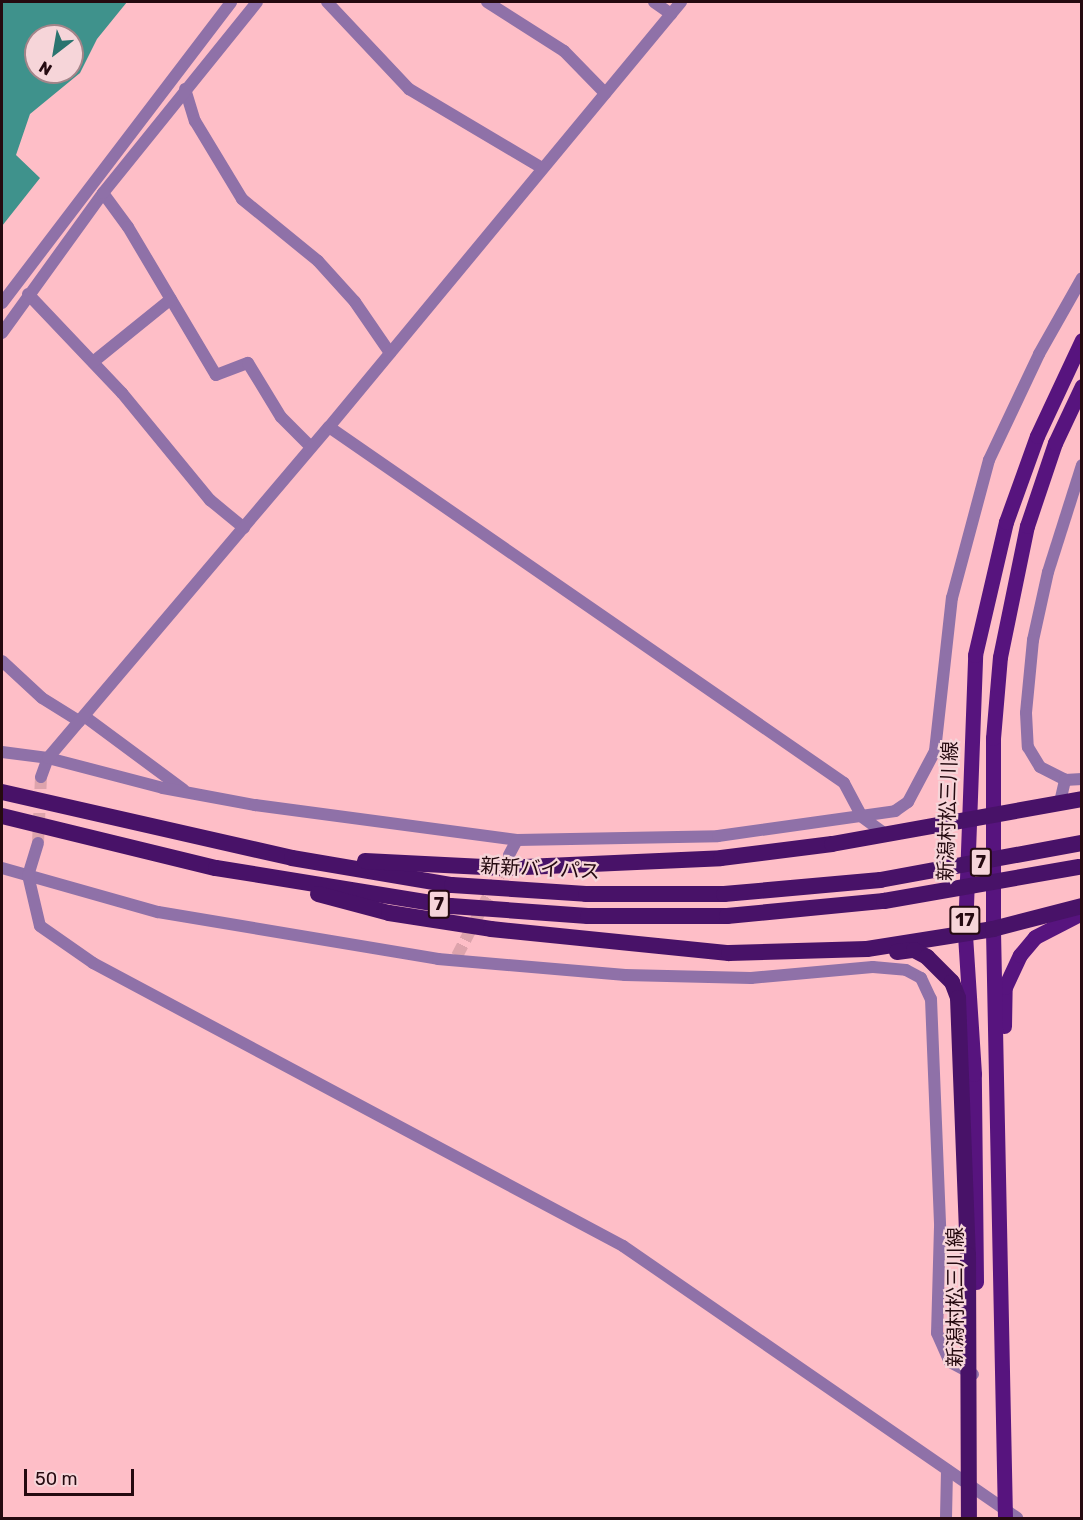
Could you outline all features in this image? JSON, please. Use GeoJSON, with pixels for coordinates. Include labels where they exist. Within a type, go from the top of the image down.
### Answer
{"type":"FeatureCollection","features":[{"type":"Feature","properties":{"kind":"highway","name":"新新バイパス"},"geometry":{"type":"LineString","coordinates":[[2,792],[292,858],[452,885],[586,894],[724,894],[880,880],[1082,843]]}},
{"type":"Feature","properties":{"kind":"highway"},"geometry":{"type":"LineString","coordinates":[[292,858],[504,868],[721,858],[994,817],[1082,799]]}},
{"type":"Feature","properties":{"kind":"highway","name":"7"},"geometry":{"type":"LineString","coordinates":[[2,816],[216,868],[451,906],[588,916],[728,916],[884,901],[1081,866]]}},
{"type":"Feature","properties":{"kind":"highway"},"geometry":{"type":"LineString","coordinates":[[216,868],[389,913],[491,929],[729,953],[867,949],[993,929],[1082,906]]}},
{"type":"Feature","properties":{"kind":"highway"},"geometry":{"type":"LineString","coordinates":[[828,951],[870,961],[914,950],[941,968],[958,998],[965,1112],[972,1374],[972,1489],[969,1518]]}},
{"type":"Feature","properties":{"kind":"main road","name":"新潟村松三川線"},"geometry":{"type":"LineString","coordinates":[[972,1374],[974,1074],[965,933],[975,655],[1006,522],[1037,436],[1082,340]]}},
{"type":"Feature","properties":{"kind":"main road","name":"17"},"geometry":{"type":"LineString","coordinates":[[1009,1515],[993,929],[994,727],[1000,657],[1027,526],[1055,443],[1082,386]]}},
{"type":"Feature","properties":{"kind":"main road"},"geometry":{"type":"LineString","coordinates":[[997,1120],[1005,1104],[1005,987],[1020,955],[1035,937],[1082,913]]}},
{"type":"Feature","properties":{"kind":"main road"},"geometry":{"type":"LineString","coordinates":[[972,1489],[976,1518]]}},
{"type":"Feature","properties":{"kind":"street"},"geometry":{"type":"LineString","coordinates":[[2,303],[231,2]]}},
{"type":"Feature","properties":{"kind":"street"},"geometry":{"type":"LineString","coordinates":[[2,333],[103,193],[257,2]]}},
{"type":"Feature","properties":{"kind":"street"},"geometry":{"type":"LineString","coordinates":[[327,2],[409,89],[542,168]]}},
{"type":"Feature","properties":{"kind":"street"},"geometry":{"type":"LineString","coordinates":[[487,2],[564,51],[605,93]]}},
{"type":"Feature","properties":{"kind":"street"},"geometry":{"type":"LineString","coordinates":[[654,2],[671,14]]}},
{"type":"Feature","properties":{"kind":"street"},"geometry":{"type":"LineString","coordinates":[[41,777],[48,758],[329,427],[681,2]]}},
{"type":"Feature","properties":{"kind":"street"},"geometry":{"type":"LineString","coordinates":[[185,89],[205,141],[242,199],[318,261],[355,302],[390,353]]}},
{"type":"Feature","properties":{"kind":"street"},"geometry":{"type":"LineString","coordinates":[[103,193],[128,227],[216,375],[248,363],[281,417],[311,447]]}},
{"type":"Feature","properties":{"kind":"street"},"geometry":{"type":"LineString","coordinates":[[2,752],[48,758],[187,792],[398,827],[516,840],[718,836],[895,811],[908,802],[930,766],[952,598],[974,507],[996,443],[1082,278]]}},
{"type":"Feature","properties":{"kind":"street"},"geometry":{"type":"LineString","coordinates":[[28,294],[93,362],[210,500],[244,528]]}},
{"type":"Feature","properties":{"kind":"street"},"geometry":{"type":"LineString","coordinates":[[93,362],[171,299]]}},
{"type":"Feature","properties":{"kind":"street"},"geometry":{"type":"LineString","coordinates":[[329,427],[844,783],[862,817],[885,834]]}},
{"type":"Feature","properties":{"kind":"street"},"geometry":{"type":"LineString","coordinates":[[1082,465],[1060,524],[1033,640],[1026,713],[1028,747],[1040,767],[1065,780],[1082,779]]}},
{"type":"Feature","properties":{"kind":"street"},"geometry":{"type":"LineString","coordinates":[[2,661],[42,698],[82,718],[187,792]]}},
{"type":"Feature","properties":{"kind":"street"},"geometry":{"type":"LineString","coordinates":[[1060,802],[1065,780]]}},
{"type":"Feature","properties":{"kind":"street"},"geometry":{"type":"LineString","coordinates":[[509,855],[516,840]]}},
{"type":"Feature","properties":{"kind":"street"},"geometry":{"type":"LineString","coordinates":[[38,843],[28,875],[40,926],[93,963],[623,1246],[1009,1515]]}},
{"type":"Feature","properties":{"kind":"street"},"geometry":{"type":"LineString","coordinates":[[2,868],[158,912],[438,959],[625,975],[751,978],[870,961],[906,970],[921,978],[931,999],[940,1227],[938,1333],[950,1362],[972,1374]]}},
{"type":"Feature","properties":{"kind":"street"},"geometry":{"type":"LineString","coordinates":[[438,959],[457,957]]}},
{"type":"Feature","properties":{"kind":"street"},"geometry":{"type":"LineString","coordinates":[[946,1518],[947,1470]]}},
{"type":"Feature","properties":{"kind":"water"},"geometry":{"type":"Polygon","coordinates":[[[2,2],[127,2],[97,39],[84,65],[84,24],[24,24],[24,84],[67,84],[30,114],[16,155],[40,178],[2,226],[2,2]]]}},
{"type":"Feature","properties":{"kind":"tunnel"},"geometry":{"type":"LineString","coordinates":[[38,843],[41,777]]}},
{"type":"Feature","properties":{"kind":"tunnel"},"geometry":{"type":"LineString","coordinates":[[457,956],[506,862]]}}]}
